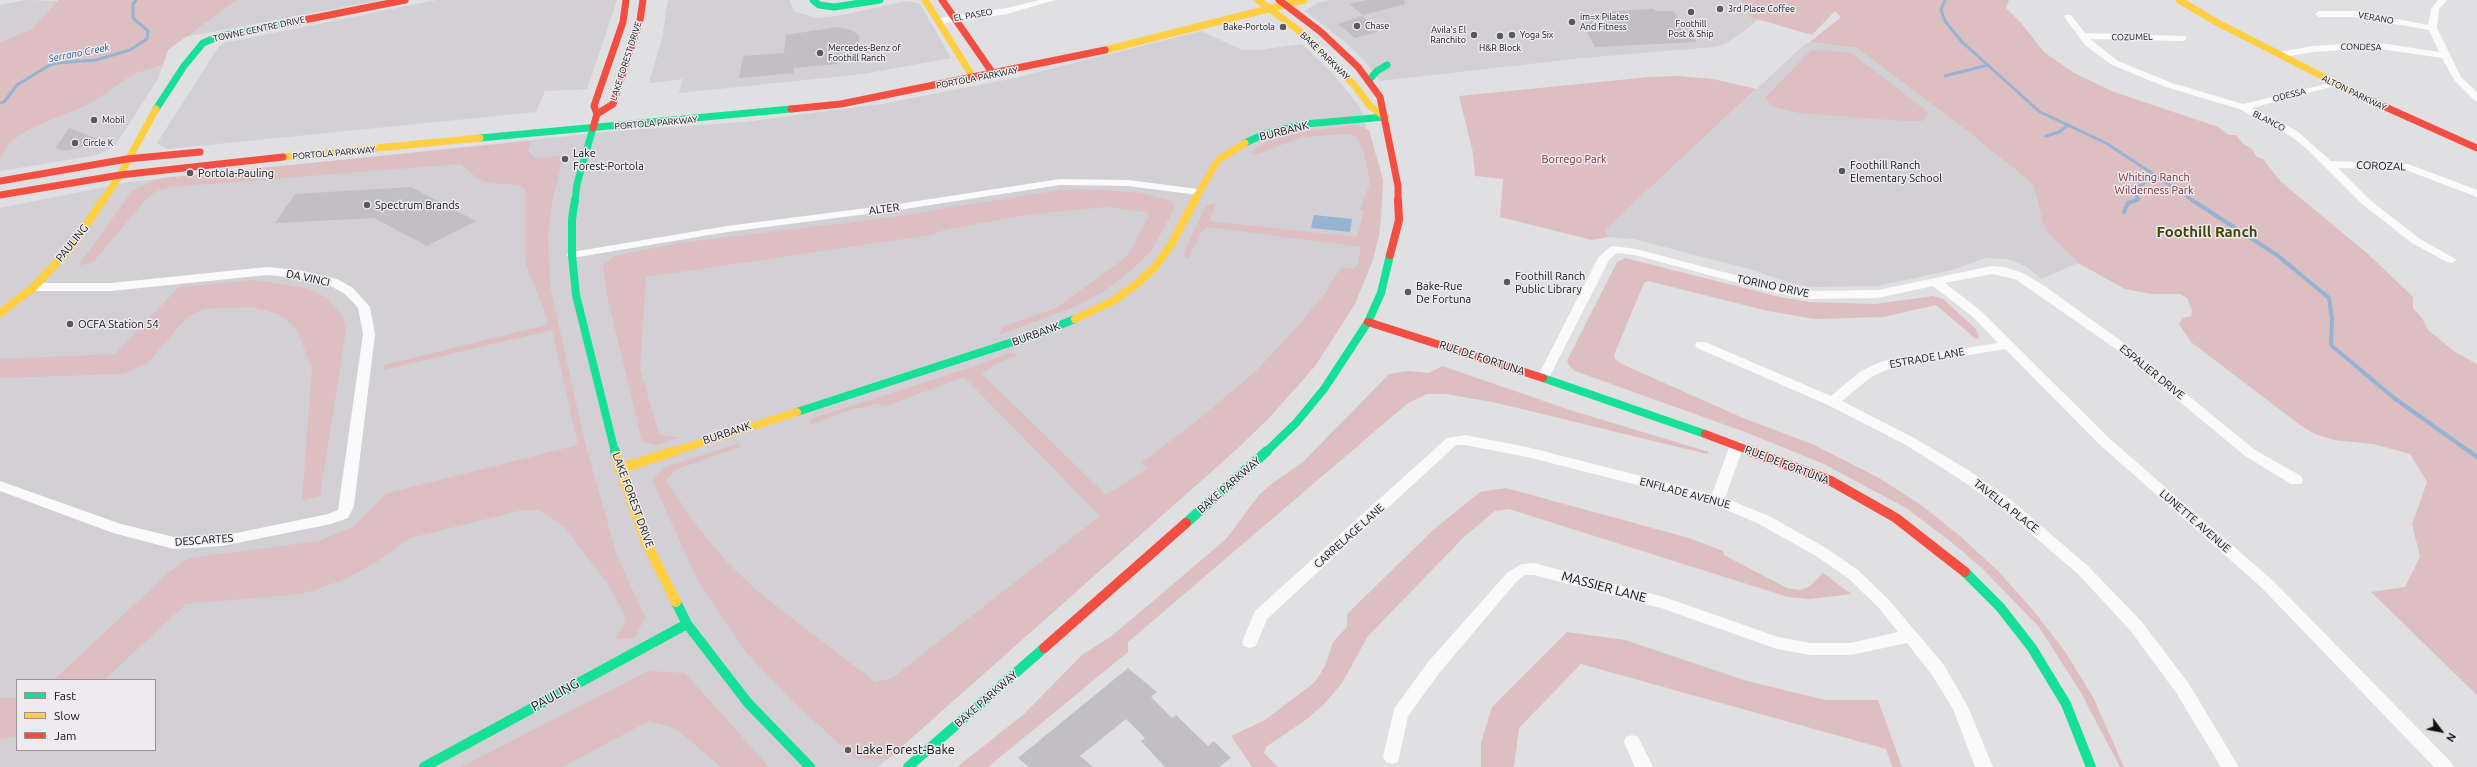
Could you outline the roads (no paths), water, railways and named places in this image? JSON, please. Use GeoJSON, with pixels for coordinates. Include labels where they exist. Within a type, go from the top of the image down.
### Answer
{"type":"FeatureCollection","features":[{"type":"Feature","properties":{"kind":"main road","name":"TOWNE CENTRE DRIVE"},"geometry":{"type":"LineString","coordinates":[[127,159],[145,125],[184,66],[206,40],[405,0]]}},
{"type":"Feature","properties":{"kind":"main road","name":"LAKE FOREST DRIVE"},"geometry":{"type":"LineString","coordinates":[[626,0],[623,22],[594,106],[593,128],[577,184],[572,219],[572,254],[576,296],[619,469],[646,542],[686,624],[748,703],[781,739],[810,767]]}},
{"type":"Feature","properties":{"kind":"main road","name":"LAKE FOREST DRIVE"},"geometry":{"type":"LineString","coordinates":[[593,115],[613,104],[640,20],[643,0]]}},
{"type":"Feature","properties":{"kind":"main road"},"geometry":{"type":"LineString","coordinates":[[813,0],[819,6],[834,7],[880,0]]}},
{"type":"Feature","properties":{"kind":"main road"},"geometry":{"type":"LineString","coordinates":[[925,0],[974,79]]}},
{"type":"Feature","properties":{"kind":"main road"},"geometry":{"type":"LineString","coordinates":[[942,0],[955,21],[994,75]]}},
{"type":"Feature","properties":{"kind":"main road","name":"BAKE PARKWAY"},"geometry":{"type":"LineString","coordinates":[[1258,0],[1306,36],[1355,86],[1370,106],[1385,117]]}},
{"type":"Feature","properties":{"kind":"main road","name":"PORTOLA PARKWAY"},"geometry":{"type":"LineString","coordinates":[[0,195],[120,175],[593,128],[798,110],[974,79],[1074,58],[1270,8],[1282,2],[1304,0]]}},
{"type":"Feature","properties":{"kind":"main road","name":"ALTON PARKWAY"},"geometry":{"type":"LineString","coordinates":[[2179,0],[2216,22],[2235,30],[2278,55],[2335,84],[2422,125],[2477,148]]}},
{"type":"Feature","properties":{"kind":"main road","name":"ALTON PARKWAY"},"geometry":{"type":"LineString","coordinates":[[2196,0],[2228,21],[2235,30]]}},
{"type":"Feature","properties":{"kind":"main road","name":"BAKE PARKWAY"},"geometry":{"type":"LineString","coordinates":[[908,767],[1260,458],[1296,423],[1324,389],[1368,322],[1381,293],[1399,220],[1398,186],[1380,98],[1358,67],[1321,32],[1282,2]]}},
{"type":"Feature","properties":{"kind":"main road","name":"PORTOLA PARKWAY"},"geometry":{"type":"LineString","coordinates":[[890,84],[988,66],[1059,50]]}},
{"type":"Feature","properties":{"kind":"main road"},"geometry":{"type":"LineString","coordinates":[[1368,80],[1377,71],[1387,66]]}},
{"type":"Feature","properties":{"kind":"main road"},"geometry":{"type":"LineString","coordinates":[[1358,67],[1361,80],[1369,92],[1370,106]]}},
{"type":"Feature","properties":{"kind":"main road","name":"PORTOLA PARKWAY"},"geometry":{"type":"LineString","coordinates":[[593,115],[620,112]]}},
{"type":"Feature","properties":{"kind":"main road","name":"BURBANK"},"geometry":{"type":"LineString","coordinates":[[619,469],[1033,336],[1083,316],[1113,301],[1138,283],[1156,266],[1172,243],[1198,192],[1218,160],[1234,148],[1254,138],[1305,124],[1385,117]]}},
{"type":"Feature","properties":{"kind":"main road"},"geometry":{"type":"LineString","coordinates":[[0,181],[127,159],[212,150]]}},
{"type":"Feature","properties":{"kind":"main road","name":"PAULING"},"geometry":{"type":"LineString","coordinates":[[0,313],[34,287],[72,246],[120,175],[127,159]]}},
{"type":"Feature","properties":{"kind":"main road","name":"RUE DE FORTUNA"},"geometry":{"type":"LineString","coordinates":[[1368,322],[1543,378],[1736,445],[1837,485],[1896,518],[1957,564],[2000,607],[2032,648],[2066,704],[2091,767]]}},
{"type":"Feature","properties":{"kind":"main road","name":"PAULING"},"geometry":{"type":"LineString","coordinates":[[424,767],[686,624]]}},
{"type":"Feature","properties":{"kind":"street","name":"EL PASEO"},"geometry":{"type":"LineString","coordinates":[[941,24],[1002,15],[1007,11],[1052,0]]}},
{"type":"Feature","properties":{"kind":"street"},"geometry":{"type":"LineString","coordinates":[[2443,0],[2435,9],[2432,28],[2456,78],[2477,98]]}},
{"type":"Feature","properties":{"kind":"street","name":"VERANO"},"geometry":{"type":"LineString","coordinates":[[2319,14],[2355,14],[2432,28]]}},
{"type":"Feature","properties":{"kind":"street","name":"BLANCO"},"geometry":{"type":"LineString","coordinates":[[2068,17],[2082,36],[2098,52],[2136,73],[2242,108],[2292,133],[2312,147],[2366,202],[2416,241],[2451,260]]}},
{"type":"Feature","properties":{"kind":"street","name":"COZUMEL"},"geometry":{"type":"LineString","coordinates":[[2082,36],[2183,38]]}},
{"type":"Feature","properties":{"kind":"street","name":"CONDESA"},"geometry":{"type":"LineString","coordinates":[[2278,55],[2313,49],[2358,46],[2387,47],[2444,55]]}},
{"type":"Feature","properties":{"kind":"street","name":"ODESSA"},"geometry":{"type":"LineString","coordinates":[[2242,108],[2335,84]]}},
{"type":"Feature","properties":{"kind":"street","name":"COROZAL"},"geometry":{"type":"LineString","coordinates":[[2328,164],[2408,167],[2477,194]]}},
{"type":"Feature","properties":{"kind":"street","name":"ALTER"},"geometry":{"type":"LineString","coordinates":[[572,254],[727,229],[898,207],[1060,182],[1128,183],[1198,192]]}},
{"type":"Feature","properties":{"kind":"street","name":"TORINO DRIVE"},"geometry":{"type":"LineString","coordinates":[[1543,378],[1604,258],[1614,249],[1636,252],[1779,290],[1808,295],[1878,294],[1937,283],[1992,270],[2004,271]]}},
{"type":"Feature","properties":{"kind":"street","name":"ESPALIER DRIVE"},"geometry":{"type":"LineString","coordinates":[[2004,271],[2019,276],[2039,288],[2109,338],[2250,453],[2296,480]]}},
{"type":"Feature","properties":{"kind":"street","name":"DA VINCI"},"geometry":{"type":"LineString","coordinates":[[34,287],[111,287],[267,272],[298,274],[333,282],[349,291],[364,307],[369,334],[348,506],[343,514]]}},
{"type":"Feature","properties":{"kind":"street","name":"LUNETTE AVENUE"},"geometry":{"type":"LineString","coordinates":[[1937,283],[1961,299],[2105,442],[2266,583],[2446,767]]}},
{"type":"Feature","properties":{"kind":"street","name":"TAVELLA PLACE"},"geometry":{"type":"LineString","coordinates":[[1700,345],[1834,402],[1911,442],[1963,474],[2008,506],[2083,570],[2136,626],[2183,689],[2230,767]]}},
{"type":"Feature","properties":{"kind":"street","name":"ESTRADE LANE"},"geometry":{"type":"LineString","coordinates":[[1834,402],[1866,374],[1888,364],[2008,345]]}},
{"type":"Feature","properties":{"kind":"street","name":"ENFILADE AVENUE"},"geometry":{"type":"LineString","coordinates":[[1460,440],[1527,452],[1717,500],[1764,520],[1828,556],[1853,574],[1884,604],[1938,670],[1960,708],[1984,767]]}},
{"type":"Feature","properties":{"kind":"street","name":"CARRELAGE LANE"},"geometry":{"type":"LineString","coordinates":[[1250,642],[1261,614],[1452,441],[1460,440]]}},
{"type":"Feature","properties":{"kind":"street"},"geometry":{"type":"LineString","coordinates":[[1717,500],[1736,445]]}},
{"type":"Feature","properties":{"kind":"street","name":"DESCARTES"},"geometry":{"type":"LineString","coordinates":[[0,486],[118,529],[174,543],[222,541],[331,518],[343,514]]}},
{"type":"Feature","properties":{"kind":"street","name":"MASSIER LANE"},"geometry":{"type":"LineString","coordinates":[[1392,757],[1400,714],[1439,661],[1512,577],[1521,570],[1534,569],[1597,584],[1664,603],[1777,643],[1811,649],[1851,649],[1911,636]]}},
{"type":"Feature","properties":{"kind":"street"},"geometry":{"type":"LineString","coordinates":[[1632,742],[1644,767]]}},
{"type":"Feature","properties":{"kind":"water"},"geometry":{"type":"Polygon","coordinates":[[[1314,215],[1352,219],[1350,232],[1311,228],[1314,215]]]}},
{"type":"Feature","properties":{"kind":"waterway","name":"Serrano Creek"},"geometry":{"type":"LineString","coordinates":[[0,103],[4,102],[17,85],[48,66],[57,63],[96,60],[130,50],[147,39],[148,31],[133,18],[133,4],[136,0]]}},
{"type":"Feature","properties":{"kind":"waterway"},"geometry":{"type":"LineString","coordinates":[[1945,0],[1941,10],[1945,21],[1962,42],[1988,65]]}},
{"type":"Feature","properties":{"kind":"waterway"},"geometry":{"type":"LineString","coordinates":[[1945,76],[1988,65]]}},
{"type":"Feature","properties":{"kind":"waterway"},"geometry":{"type":"LineString","coordinates":[[1988,65],[2040,112],[2068,125]]}},
{"type":"Feature","properties":{"kind":"waterway"},"geometry":{"type":"LineString","coordinates":[[2046,136],[2059,132],[2068,125]]}},
{"type":"Feature","properties":{"kind":"waterway"},"geometry":{"type":"LineString","coordinates":[[2068,125],[2106,143],[2194,201]]}},
{"type":"Feature","properties":{"kind":"waterway"},"geometry":{"type":"LineString","coordinates":[[2134,201],[2139,199],[2136,196],[2138,187],[2155,176]]}},
{"type":"Feature","properties":{"kind":"waterway"},"geometry":{"type":"LineString","coordinates":[[2192,200],[2277,255],[2329,298],[2332,319],[2331,345],[2394,398],[2470,452]]}},
{"type":"Feature","properties":{"kind":"waterway"},"geometry":{"type":"LineString","coordinates":[[2124,212],[2128,203],[2134,201]]}},
{"type":"Feature","properties":{"kind":"waterway"},"geometry":{"type":"LineString","coordinates":[[2469,451],[2477,457]]}},
{"type":"Feature","properties":{"kind":"place","name":"3rd Place Coffee"},"geometry":{"type":"Point","coordinates":[1720,9]}},
{"type":"Feature","properties":{"kind":"place","name":"Foothill Post & Ship"},"geometry":{"type":"Point","coordinates":[1691,12]}},
{"type":"Feature","properties":{"kind":"place","name":"im=x Pilates And Fitness"},"geometry":{"type":"Point","coordinates":[1572,22]}},
{"type":"Feature","properties":{"kind":"place","name":"Chase"},"geometry":{"type":"Point","coordinates":[1357,26]}},
{"type":"Feature","properties":{"kind":"place","name":"Bake-Portola"},"geometry":{"type":"Point","coordinates":[1283,27]}},
{"type":"Feature","properties":{"kind":"place","name":"Avila's El Ranchito"},"geometry":{"type":"Point","coordinates":[1474,35]}},
{"type":"Feature","properties":{"kind":"place","name":"Yoga Six"},"geometry":{"type":"Point","coordinates":[1512,35]}},
{"type":"Feature","properties":{"kind":"place","name":"H&R Block"},"geometry":{"type":"Point","coordinates":[1500,36]}},
{"type":"Feature","properties":{"kind":"place","name":"Mercedes-Benz of Foothill Ranch"},"geometry":{"type":"Point","coordinates":[820,53]}},
{"type":"Feature","properties":{"kind":"place","name":"Mobil"},"geometry":{"type":"Point","coordinates":[94,120]}},
{"type":"Feature","properties":{"kind":"place","name":"Circle K"},"geometry":{"type":"Point","coordinates":[75,143]}},
{"type":"Feature","properties":{"kind":"place","name":"Lake Forest-Portola"},"geometry":{"type":"Point","coordinates":[565,159]}},
{"type":"Feature","properties":{"kind":"place","name":"Foothill Ranch Elementary School"},"geometry":{"type":"Point","coordinates":[1842,171]}},
{"type":"Feature","properties":{"kind":"place","name":"Portola-Pauling"},"geometry":{"type":"Point","coordinates":[190,173]}},
{"type":"Feature","properties":{"kind":"place","name":"Spectrum Brands"},"geometry":{"type":"Point","coordinates":[367,205]}},
{"type":"Feature","properties":{"kind":"place","name":"Foothill Ranch Public Library"},"geometry":{"type":"Point","coordinates":[1507,282]}},
{"type":"Feature","properties":{"kind":"place","name":"Bake-Rue De Fortuna"},"geometry":{"type":"Point","coordinates":[1408,292]}},
{"type":"Feature","properties":{"kind":"place","name":"OCFA Station 54"},"geometry":{"type":"Point","coordinates":[70,324]}},
{"type":"Feature","properties":{"kind":"place","name":"Lake Forest-Bake"},"geometry":{"type":"Point","coordinates":[848,750]}},
{"type":"Feature","properties":{"kind":"district","name":"Foothill Ranch"},"geometry":{"type":"Point","coordinates":[2207,232]}},
{"type":"Feature","properties":{"kind":"park label","name":"Borrego Park"},"geometry":{"type":"Point","coordinates":[1574,159]}},
{"type":"Feature","properties":{"kind":"park label","name":"Whiting Ranch Wilderness Park"},"geometry":{"type":"Point","coordinates":[2154,183]}}]}
